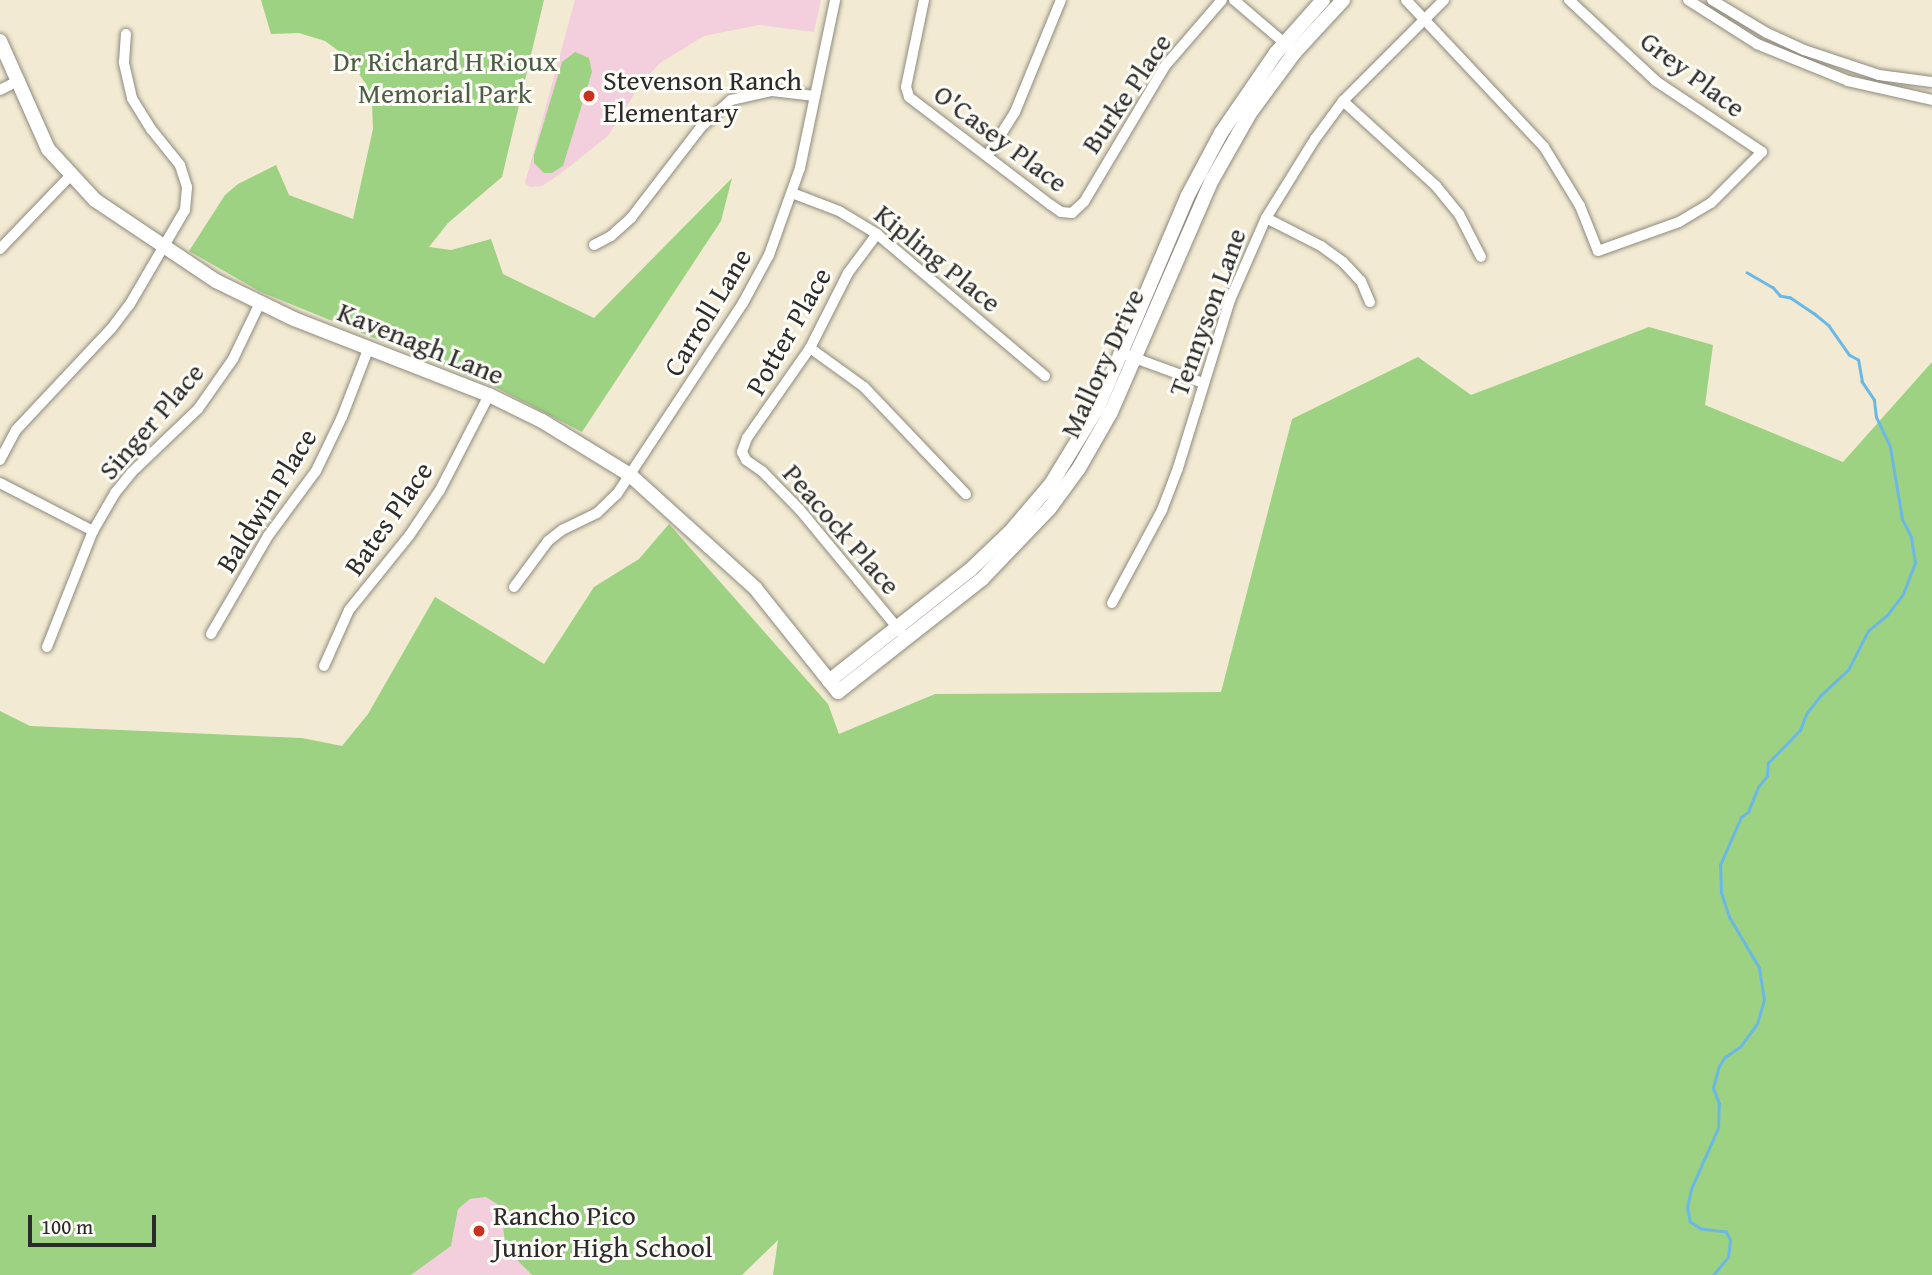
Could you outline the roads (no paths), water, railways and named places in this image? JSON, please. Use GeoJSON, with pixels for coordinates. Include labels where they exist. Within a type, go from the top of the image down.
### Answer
{"type":"FeatureCollection","features":[{"type":"Feature","properties":{"kind":"main road"},"geometry":{"type":"LineString","coordinates":[[1290,48],[1324,0]]}},
{"type":"Feature","properties":{"kind":"main road","name":"Mallory Drive"},"geometry":{"type":"LineString","coordinates":[[834,687],[902,633],[982,579],[1049,509],[1079,468],[1105,423],[1128,356],[1212,180],[1250,113],[1290,48],[1343,0]]}},
{"type":"Feature","properties":{"kind":"main road","name":"Kavenagh Lane"},"geometry":{"type":"LineString","coordinates":[[0,41],[20,80],[48,149],[70,176],[106,208],[216,281],[260,303],[489,395],[542,421],[630,475],[755,588],[834,687]]}},
{"type":"Feature","properties":{"kind":"street","name":"Carroll Lane"},"geometry":{"type":"LineString","coordinates":[[514,587],[548,541],[607,505],[630,475],[743,303],[769,255],[792,193],[835,0]]}},
{"type":"Feature","properties":{"kind":"street","name":"O'Casey Place"},"geometry":{"type":"LineString","coordinates":[[924,0],[907,94],[1051,205],[1061,212],[1072,213]]}},
{"type":"Feature","properties":{"kind":"street"},"geometry":{"type":"LineString","coordinates":[[988,155],[1021,99],[1061,0]]}},
{"type":"Feature","properties":{"kind":"street","name":"Burke Place"},"geometry":{"type":"LineString","coordinates":[[1072,213],[1084,202],[1165,66],[1222,0]]}},
{"type":"Feature","properties":{"kind":"street"},"geometry":{"type":"LineString","coordinates":[[1234,0],[1290,48]]}},
{"type":"Feature","properties":{"kind":"street"},"geometry":{"type":"LineString","coordinates":[[1406,0],[1424,19]]}},
{"type":"Feature","properties":{"kind":"street","name":"Tennyson Lane"},"geometry":{"type":"LineString","coordinates":[[1112,603],[1162,510],[1178,468],[1230,300],[1266,218],[1308,149],[1343,101],[1444,0]]}},
{"type":"Feature","properties":{"kind":"street","name":"Grey Place"},"geometry":{"type":"LineString","coordinates":[[1424,19],[1544,147],[1580,206],[1598,251],[1690,215],[1711,203],[1762,152],[1656,81],[1569,0]]}},
{"type":"Feature","properties":{"kind":"street"},"geometry":{"type":"LineString","coordinates":[[1688,0],[1757,44],[1848,81],[1932,100]]}},
{"type":"Feature","properties":{"kind":"street"},"geometry":{"type":"LineString","coordinates":[[1712,0],[1767,33],[1804,50],[1879,75],[1932,82]]}},
{"type":"Feature","properties":{"kind":"street"},"geometry":{"type":"LineString","coordinates":[[0,460],[8,442],[24,420],[111,329],[130,304],[185,210],[187,187],[180,165],[151,129],[132,98],[124,62],[126,34]]}},
{"type":"Feature","properties":{"kind":"street"},"geometry":{"type":"LineString","coordinates":[[0,90],[20,80]]}},
{"type":"Feature","properties":{"kind":"street"},"geometry":{"type":"LineString","coordinates":[[593,245],[611,236],[631,218],[701,127],[732,100],[772,91],[815,96]]}},
{"type":"Feature","properties":{"kind":"street"},"geometry":{"type":"LineString","coordinates":[[1343,101],[1436,186],[1460,214],[1481,257]]}},
{"type":"Feature","properties":{"kind":"street"},"geometry":{"type":"LineString","coordinates":[[0,249],[70,176]]}},
{"type":"Feature","properties":{"kind":"street","name":"Kipling Place"},"geometry":{"type":"LineString","coordinates":[[792,193],[839,211],[877,234],[1045,376]]}},
{"type":"Feature","properties":{"kind":"street"},"geometry":{"type":"LineString","coordinates":[[1266,218],[1321,246],[1343,262],[1361,281],[1370,302]]}},
{"type":"Feature","properties":{"kind":"street","name":"Potter Place"},"geometry":{"type":"LineString","coordinates":[[742,452],[747,438],[810,348],[848,273],[877,234]]}},
{"type":"Feature","properties":{"kind":"street","name":"Singer Place"},"geometry":{"type":"LineString","coordinates":[[47,648],[93,531],[131,473],[203,402],[233,359],[260,303]]}},
{"type":"Feature","properties":{"kind":"street","name":"Baldwin Place"},"geometry":{"type":"LineString","coordinates":[[211,635],[268,536],[316,471],[342,417],[369,347]]}},
{"type":"Feature","properties":{"kind":"street"},"geometry":{"type":"LineString","coordinates":[[810,348],[864,387],[966,494]]}},
{"type":"Feature","properties":{"kind":"street"},"geometry":{"type":"LineString","coordinates":[[1128,356],[1203,383]]}},
{"type":"Feature","properties":{"kind":"street","name":"Bates Place"},"geometry":{"type":"LineString","coordinates":[[324,666],[349,610],[409,536],[440,490],[489,395]]}},
{"type":"Feature","properties":{"kind":"street","name":"Peacock Place"},"geometry":{"type":"LineString","coordinates":[[742,452],[746,460],[762,471],[800,510],[902,633]]}},
{"type":"Feature","properties":{"kind":"street"},"geometry":{"type":"LineString","coordinates":[[0,483],[93,531]]}},
{"type":"Feature","properties":{"kind":"waterway"},"geometry":{"type":"LineString","coordinates":[[1713,1275],[1728,1257],[1730,1240],[1726,1232],[1701,1229],[1690,1222],[1687,1208],[1691,1189],[1718,1128],[1719,1104],[1713,1088],[1719,1066],[1725,1057],[1740,1047],[1757,1024],[1764,1000],[1759,968],[1729,917],[1721,892],[1720,865],[1741,817],[1748,812],[1758,787],[1767,776],[1768,763],[1800,730],[1806,714],[1820,696],[1848,670],[1868,631],[1888,614],[1903,594],[1915,563],[1911,537],[1902,519],[1890,447],[1876,417],[1874,400],[1862,382],[1858,360],[1849,355],[1829,326],[1814,314],[1790,298],[1780,296],[1773,288],[1747,273]]}},
{"type":"Feature","properties":{"kind":"place","name":"Stevenson Ranch Elementary"},"geometry":{"type":"Point","coordinates":[589,96]}},
{"type":"Feature","properties":{"kind":"place","name":"Rancho Pico Junior High School"},"geometry":{"type":"Point","coordinates":[479,1231]}},
{"type":"Feature","properties":{"kind":"park label","name":"Dr Richard H Rioux Memorial Park"},"geometry":{"type":"Point","coordinates":[445,77]}}]}
